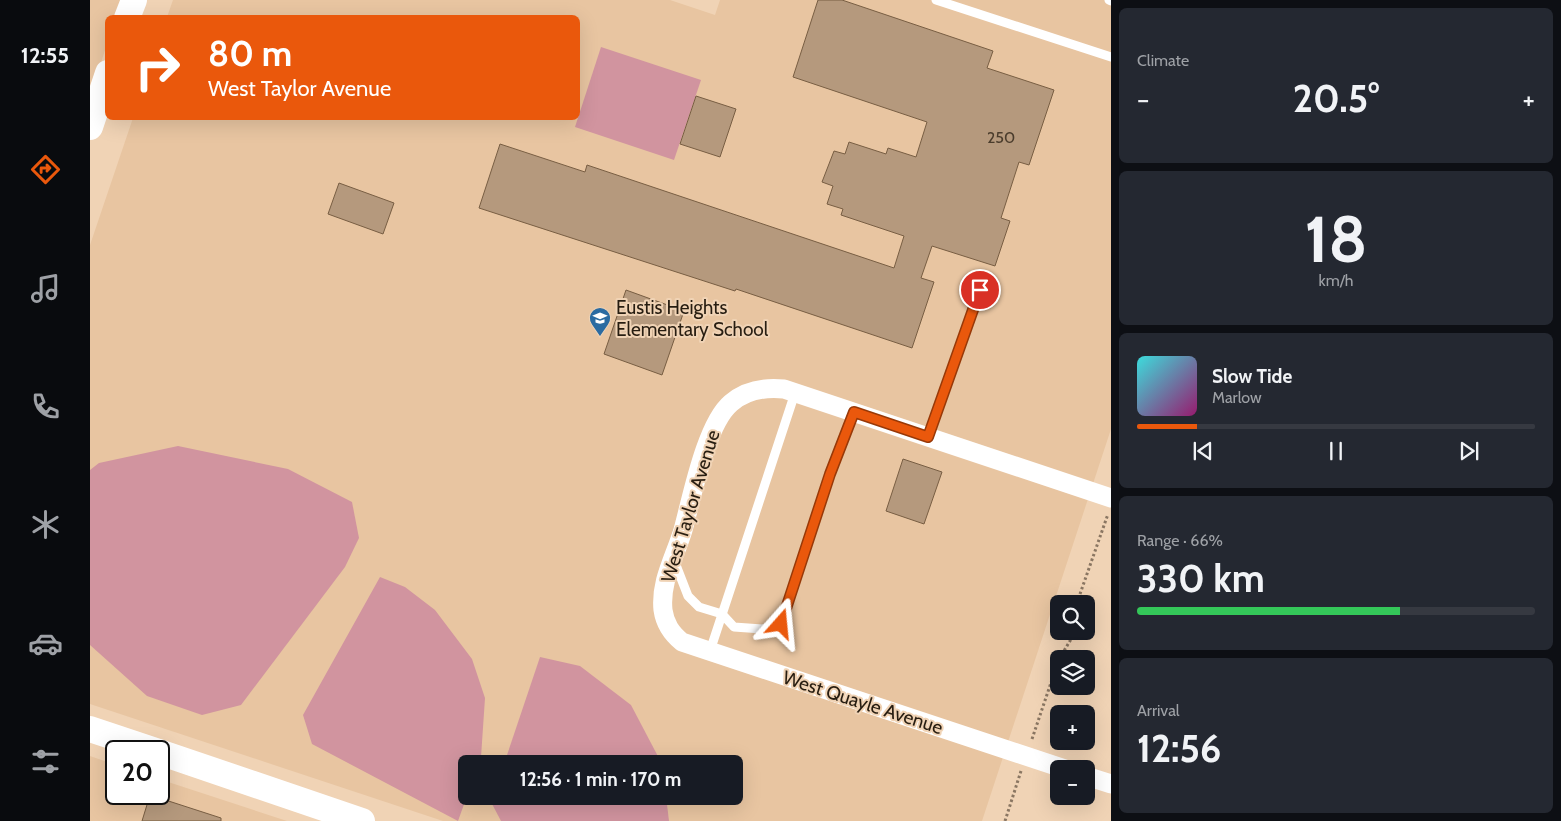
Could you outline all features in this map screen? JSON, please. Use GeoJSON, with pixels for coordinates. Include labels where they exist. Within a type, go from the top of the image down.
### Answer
{"type":"FeatureCollection","features":[{"type":"Feature","properties":{"kind":"street"},"geometry":{"type":"LineString","coordinates":[[128,15],[134,0]]}},
{"type":"Feature","properties":{"kind":"street"},"geometry":{"type":"LineString","coordinates":[[90,127],[105,82]]}},
{"type":"Feature","properties":{"kind":"street","name":"West Taylor Avenue"},"geometry":{"type":"LineString","coordinates":[[667,625],[663,611],[663,595],[667,573],[682,532],[700,465],[718,417],[729,404],[743,394],[767,387],[795,392],[928,437],[1109,506]]}},
{"type":"Feature","properties":{"kind":"street","name":"West Quayle Avenue"},"geometry":{"type":"LineString","coordinates":[[667,625],[682,642],[1050,764]]}},
{"type":"Feature","properties":{"kind":"street"},"geometry":{"type":"LineString","coordinates":[[90,729],[122,740]]}},
{"type":"Feature","properties":{"kind":"street"},"geometry":{"type":"LineString","coordinates":[[170,756],[362,821]]}},
{"type":"Feature","properties":{"kind":"street"},"geometry":{"type":"LineString","coordinates":[[1095,779],[1111,784]]}},
{"type":"Feature","properties":{"kind":"lane"},"geometry":{"type":"LineString","coordinates":[[936,0],[1111,57]]}},
{"type":"Feature","properties":{"kind":"lane"},"geometry":{"type":"LineString","coordinates":[[928,437],[980,290]]}},
{"type":"Feature","properties":{"kind":"lane"},"geometry":{"type":"LineString","coordinates":[[710,651],[795,392]]}},
{"type":"Feature","properties":{"kind":"lane"},"geometry":{"type":"LineString","coordinates":[[672,557],[688,596],[698,607],[722,614],[734,627],[762,629],[781,624],[830,474],[854,412]]}},
{"type":"Feature","properties":{"kind":"path"},"geometry":{"type":"LineString","coordinates":[[1080,595],[1109,506]]}},
{"type":"Feature","properties":{"kind":"shaded area"},"geometry":{"type":"Polygon","coordinates":[[[90,0],[124,0],[119,15],[105,15],[105,50],[90,97],[90,0]]]}},
{"type":"Feature","properties":{"kind":"shaded area","name":"Eustis Heights Elementary School"},"geometry":{"type":"Polygon","coordinates":[[[173,0],[670,0],[715,15],[720,0],[1111,0],[1111,429],[1056,595],[1050,595],[1050,614],[982,821],[443,821],[90,704],[90,245],[132,120],[580,120],[580,15],[168,15],[173,0]]]}},
{"type":"Feature","properties":{"kind":"shaded area"},"geometry":{"type":"Polygon","coordinates":[[[601,47],[701,80],[674,160],[575,127],[577,120],[580,120],[580,112],[601,47]]]}},
{"type":"Feature","properties":{"kind":"shaded area"},"geometry":{"type":"Polygon","coordinates":[[[178,446],[288,469],[352,502],[359,538],[345,567],[241,705],[202,715],[147,696],[90,645],[90,470],[99,463],[178,446]]]}},
{"type":"Feature","properties":{"kind":"shaded area"},"geometry":{"type":"Polygon","coordinates":[[[380,577],[405,587],[435,610],[472,659],[485,698],[481,755],[458,755],[458,805],[464,805],[458,821],[312,744],[303,715],[380,577]]]}},
{"type":"Feature","properties":{"kind":"shaded area"},"geometry":{"type":"Polygon","coordinates":[[[540,657],[580,666],[631,705],[657,755],[507,755],[540,657]]]}},
{"type":"Feature","properties":{"kind":"shaded area"},"geometry":{"type":"Polygon","coordinates":[[[90,756],[105,761],[105,805],[170,805],[170,783],[287,821],[90,821],[90,756]]]}},
{"type":"Feature","properties":{"kind":"shaded area"},"geometry":{"type":"Polygon","coordinates":[[[493,805],[667,805],[669,821],[501,821],[493,805]]]}},
{"type":"Feature","properties":{"kind":"building"},"geometry":{"type":"Polygon","coordinates":[[[818,0],[842,0],[993,51],[987,68],[1054,90],[1029,165],[1019,162],[1001,218],[1010,221],[995,266],[932,246],[921,278],[934,282],[912,348],[736,289],[735,291],[479,208],[500,144],[585,172],[587,165],[894,268],[904,236],[841,215],[843,209],[827,204],[833,186],[822,182],[834,151],[845,154],[849,142],[886,154],[888,148],[916,157],[927,122],[793,77],[818,0]]]}},
{"type":"Feature","properties":{"kind":"building"},"geometry":{"type":"Polygon","coordinates":[[[696,96],[736,109],[720,157],[680,144],[696,96]]]}},
{"type":"Feature","properties":{"kind":"building"},"geometry":{"type":"Polygon","coordinates":[[[339,183],[394,203],[383,234],[328,214],[339,183]]]}},
{"type":"Feature","properties":{"kind":"building"},"geometry":{"type":"Polygon","coordinates":[[[626,290],[684,311],[662,375],[604,354],[626,290]]]}},
{"type":"Feature","properties":{"kind":"building"},"geometry":{"type":"Polygon","coordinates":[[[903,459],[942,472],[924,524],[886,511],[903,459]]]}},
{"type":"Feature","properties":{"kind":"building"},"geometry":{"type":"Polygon","coordinates":[[[170,801],[221,818],[221,821],[142,821],[147,805],[170,805],[170,801]]]}},
{"type":"Feature","properties":{"kind":"place","name":"Eustis Heights Elementary School"},"geometry":{"type":"Point","coordinates":[600,337]}},
{"type":"Feature","properties":{"kind":"route"},"geometry":{"type":"LineString","coordinates":[[781,624],[830,474],[854,412],[928,437],[980,290]]}}]}
